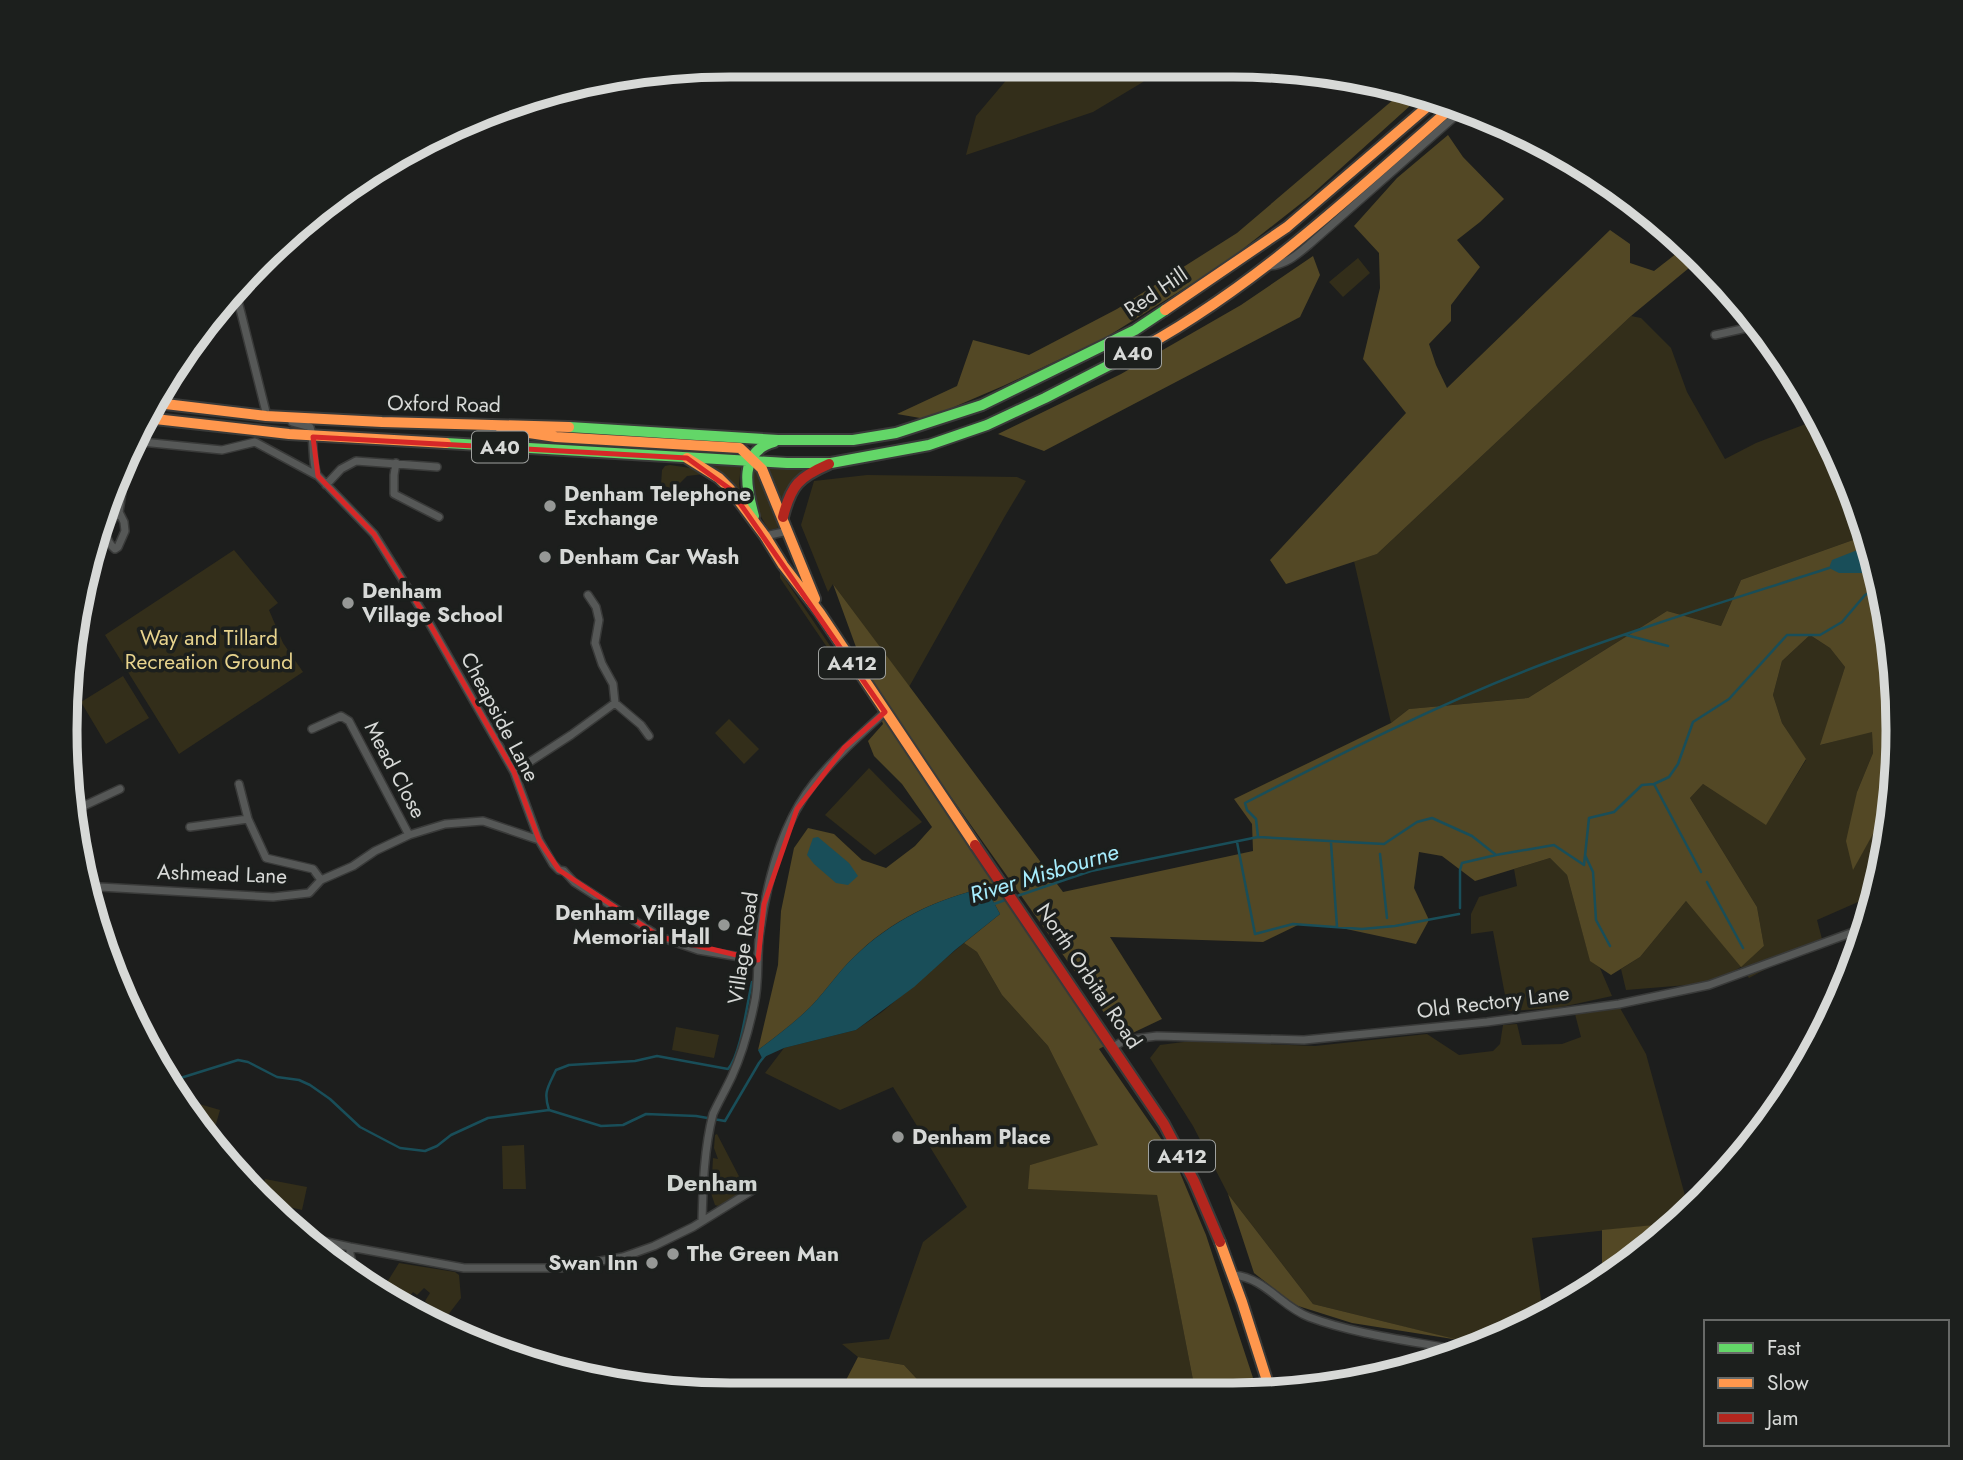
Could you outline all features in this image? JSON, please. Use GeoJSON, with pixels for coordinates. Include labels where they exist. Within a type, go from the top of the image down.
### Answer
{"type":"FeatureCollection","features":[{"type":"Feature","properties":{"kind":"main road","name":"Red Hill"},"geometry":{"type":"LineString","coordinates":[[731,438],[853,440],[897,433],[982,405],[1135,330],[1287,227],[1427,107]]}},
{"type":"Feature","properties":{"kind":"main road","name":"Red Hill"},"geometry":{"type":"LineString","coordinates":[[752,461],[831,463],[929,445],[987,425],[1034,404],[1133,354],[1265,267],[1445,113]]}},
{"type":"Feature","properties":{"kind":"main road","name":"Oxford Road"},"geometry":{"type":"LineString","coordinates":[[164,404],[266,416],[601,428],[731,438]]}},
{"type":"Feature","properties":{"kind":"main road","name":"Oxford Road"},"geometry":{"type":"LineString","coordinates":[[156,419],[313,437],[687,458]]}},
{"type":"Feature","properties":{"kind":"main road"},"geometry":{"type":"LineString","coordinates":[[467,424],[555,437],[740,448],[752,461]]}},
{"type":"Feature","properties":{"kind":"main road"},"geometry":{"type":"LineString","coordinates":[[762,532],[749,503],[745,481],[756,450],[778,440]]}},
{"type":"Feature","properties":{"kind":"main road","name":"A40"},"geometry":{"type":"LineString","coordinates":[[687,458],[752,461]]}},
{"type":"Feature","properties":{"kind":"main road","name":"North Orbital Road"},"geometry":{"type":"LineString","coordinates":[[687,458],[708,477],[730,489],[762,532],[783,565],[820,613],[1164,1124],[1210,1214],[1234,1275],[1268,1382]]}},
{"type":"Feature","properties":{"kind":"main road","name":"North Orbital Road"},"geometry":{"type":"LineString","coordinates":[[752,461],[762,469],[820,613]]}},
{"type":"Feature","properties":{"kind":"main road"},"geometry":{"type":"LineString","coordinates":[[783,517],[790,491],[800,479],[831,463]]}},
{"type":"Feature","properties":{"kind":"street","name":"Red Hill"},"geometry":{"type":"LineString","coordinates":[[1265,267],[1279,266],[1288,261],[1455,116]]}},
{"type":"Feature","properties":{"kind":"street"},"geometry":{"type":"LineString","coordinates":[[238,300],[266,416],[310,427],[313,437],[313,465],[317,476]]}},
{"type":"Feature","properties":{"kind":"street"},"geometry":{"type":"LineString","coordinates":[[1715,335],[1748,328]]}},
{"type":"Feature","properties":{"kind":"street","name":"Cheapside Lane"},"geometry":{"type":"LineString","coordinates":[[143,442],[222,450],[255,442],[317,476],[374,534],[427,619],[514,772],[539,841],[553,864],[574,882],[660,937],[698,950],[758,960]]}},
{"type":"Feature","properties":{"kind":"street"},"geometry":{"type":"LineString","coordinates":[[326,485],[341,469],[356,461],[437,467]]}},
{"type":"Feature","properties":{"kind":"street"},"geometry":{"type":"LineString","coordinates":[[396,463],[394,494],[439,517]]}},
{"type":"Feature","properties":{"kind":"street"},"geometry":{"type":"LineString","coordinates":[[119,512],[122,494]]}},
{"type":"Feature","properties":{"kind":"street"},"geometry":{"type":"LineString","coordinates":[[762,532],[788,531]]}},
{"type":"Feature","properties":{"kind":"street"},"geometry":{"type":"LineString","coordinates":[[783,565],[796,551]]}},
{"type":"Feature","properties":{"kind":"street"},"geometry":{"type":"LineString","coordinates":[[588,595],[596,607],[599,620],[595,643],[601,664],[613,684],[615,703],[641,725],[649,736]]}},
{"type":"Feature","properties":{"kind":"street"},"geometry":{"type":"LineString","coordinates":[[514,772],[615,703]]}},
{"type":"Feature","properties":{"kind":"street","name":"Village Road"},"geometry":{"type":"LineString","coordinates":[[702,1221],[704,1172],[713,1114],[733,1074],[755,1004],[758,941],[776,857],[797,809],[812,785],[844,748],[885,712]]}},
{"type":"Feature","properties":{"kind":"street","name":"Mead Close"},"geometry":{"type":"LineString","coordinates":[[312,729],[341,716],[349,721],[409,835]]}},
{"type":"Feature","properties":{"kind":"street"},"geometry":{"type":"LineString","coordinates":[[239,784],[248,819],[266,858],[313,869],[321,880]]}},
{"type":"Feature","properties":{"kind":"street"},"geometry":{"type":"LineString","coordinates":[[82,807],[120,789]]}},
{"type":"Feature","properties":{"kind":"street"},"geometry":{"type":"LineString","coordinates":[[190,827],[248,819]]}},
{"type":"Feature","properties":{"kind":"street","name":"Ashmead Lane"},"geometry":{"type":"LineString","coordinates":[[97,888],[272,897],[309,893],[321,880],[353,866],[375,851],[409,835],[445,824],[483,821],[539,841]]}},
{"type":"Feature","properties":{"kind":"street","name":"Old Rectory Lane"},"geometry":{"type":"LineString","coordinates":[[1113,1047],[1125,1040],[1157,1036],[1304,1040],[1488,1022],[1619,1004],[1709,985],[1854,932]]}},
{"type":"Feature","properties":{"kind":"street"},"geometry":{"type":"LineString","coordinates":[[324,1241],[464,1268],[561,1268],[623,1257],[654,1246],[693,1227],[753,1190]]}},
{"type":"Feature","properties":{"kind":"street"},"geometry":{"type":"LineString","coordinates":[[350,1247],[353,1263]]}},
{"type":"Feature","properties":{"kind":"street"},"geometry":{"type":"LineString","coordinates":[[1234,1275],[1254,1280],[1304,1315],[1322,1322],[1445,1347]]}},
{"type":"Feature","properties":{"kind":"highlighted area"},"geometry":{"type":"Polygon","coordinates":[[[313,437],[687,458],[730,489],[885,712],[844,748],[797,809],[764,904],[758,960],[660,937],[559,870],[539,840],[514,772],[427,619],[374,534],[318,476],[313,437]]]}},
{"type":"Feature","properties":{"kind":"green space"},"geometry":{"type":"Polygon","coordinates":[[[1009,77],[1147,77],[1143,82],[1093,112],[966,155],[976,116],[1009,77]]]}},
{"type":"Feature","properties":{"kind":"green space"},"geometry":{"type":"Polygon","coordinates":[[[1358,258],[1370,273],[1343,297],[1329,282],[1358,258]]]}},
{"type":"Feature","properties":{"kind":"green space"},"geometry":{"type":"Polygon","coordinates":[[[1631,316],[1641,318],[1671,348],[1687,392],[1725,459],[1756,443],[1809,423],[1836,480],[1857,539],[1741,580],[1721,626],[1667,611],[1528,698],[1409,709],[1391,723],[1354,561],[1377,554],[1631,316]]]}},
{"type":"Feature","properties":{"kind":"green space"},"geometry":{"type":"Polygon","coordinates":[[[710,464],[741,465],[741,498],[723,474],[710,464]]]}},
{"type":"Feature","properties":{"kind":"green space"},"geometry":{"type":"Polygon","coordinates":[[[670,465],[697,469],[704,474],[687,476],[674,489],[661,485],[662,470],[670,465]]]}},
{"type":"Feature","properties":{"kind":"green space"},"geometry":{"type":"Polygon","coordinates":[[[768,467],[809,468],[783,505],[768,467]]]}},
{"type":"Feature","properties":{"kind":"green space"},"geometry":{"type":"Polygon","coordinates":[[[753,468],[769,497],[778,528],[769,530],[757,508],[752,493],[753,468]]]}},
{"type":"Feature","properties":{"kind":"green space"},"geometry":{"type":"Polygon","coordinates":[[[867,475],[1017,477],[1026,481],[909,687],[833,584],[828,592],[801,525],[814,481],[867,475]]]}},
{"type":"Feature","properties":{"kind":"green space","name":"Way and Tillard Recreation Ground"},"geometry":{"type":"Polygon","coordinates":[[[234,550],[278,603],[269,610],[283,643],[303,672],[179,754],[105,635],[234,550]]]}},
{"type":"Feature","properties":{"kind":"green space"},"geometry":{"type":"Polygon","coordinates":[[[780,572],[837,656],[835,659],[780,578],[780,572]]]}},
{"type":"Feature","properties":{"kind":"green space"},"geometry":{"type":"Polygon","coordinates":[[[1810,635],[1830,648],[1845,667],[1821,745],[1872,731],[1873,753],[1857,792],[1853,869],[1879,824],[1864,899],[1817,920],[1822,939],[1749,978],[1741,967],[1712,983],[1626,990],[1621,969],[1640,957],[1686,901],[1741,966],[1764,946],[1757,907],[1690,798],[1703,784],[1766,824],[1806,760],[1782,723],[1773,695],[1782,661],[1810,635]]]}},
{"type":"Feature","properties":{"kind":"green space"},"geometry":{"type":"Polygon","coordinates":[[[123,676],[149,718],[106,744],[81,702],[123,676]]]}},
{"type":"Feature","properties":{"kind":"green space"},"geometry":{"type":"Polygon","coordinates":[[[729,719],[759,749],[744,764],[715,733],[729,719]]]}},
{"type":"Feature","properties":{"kind":"green space"},"geometry":{"type":"Polygon","coordinates":[[[869,768],[922,822],[875,855],[825,815],[869,768]]]}},
{"type":"Feature","properties":{"kind":"green space"},"geometry":{"type":"Polygon","coordinates":[[[1550,858],[1567,875],[1590,960],[1600,968],[1612,996],[1557,1008],[1508,1011],[1493,931],[1471,934],[1471,914],[1479,897],[1517,886],[1514,869],[1550,858]]]}},
{"type":"Feature","properties":{"kind":"green space"},"geometry":{"type":"Polygon","coordinates":[[[964,943],[977,952],[1002,995],[1048,1046],[1099,1146],[1030,1165],[1157,1194],[1194,1383],[921,1383],[904,1365],[858,1357],[842,1344],[889,1339],[923,1242],[967,1207],[893,1087],[840,1110],[765,1073],[784,1048],[856,1030],[882,1012],[964,943]]]}},
{"type":"Feature","properties":{"kind":"green space"},"geometry":{"type":"Polygon","coordinates":[[[1620,1008],[1646,1054],[1686,1200],[1660,1225],[1532,1238],[1542,1305],[1462,1341],[1313,1304],[1228,1194],[1193,1126],[1150,1058],[1160,1045],[1191,1041],[1315,1046],[1427,1034],[1459,1055],[1493,1051],[1500,1044],[1503,1025],[1517,1024],[1522,1045],[1562,1044],[1581,1037],[1575,1014],[1620,1008]]]}},
{"type":"Feature","properties":{"kind":"green space"},"geometry":{"type":"Polygon","coordinates":[[[676,1027],[719,1035],[714,1058],[672,1050],[676,1027]]]}},
{"type":"Feature","properties":{"kind":"green space"},"geometry":{"type":"Polygon","coordinates":[[[194,1102],[220,1110],[214,1131],[194,1102]]]}},
{"type":"Feature","properties":{"kind":"green space"},"geometry":{"type":"Polygon","coordinates":[[[717,1134],[744,1186],[740,1194],[718,1206],[715,1205],[711,1193],[713,1158],[718,1159],[714,1148],[717,1134]]]}},
{"type":"Feature","properties":{"kind":"green space"},"geometry":{"type":"Polygon","coordinates":[[[524,1145],[526,1189],[503,1189],[502,1146],[524,1145]]]}},
{"type":"Feature","properties":{"kind":"green space"},"geometry":{"type":"Polygon","coordinates":[[[265,1179],[307,1187],[302,1210],[282,1205],[263,1187],[265,1179]]]}},
{"type":"Feature","properties":{"kind":"green space"},"geometry":{"type":"Polygon","coordinates":[[[399,1263],[455,1272],[459,1275],[461,1298],[446,1318],[425,1308],[428,1304],[425,1301],[430,1293],[424,1288],[417,1295],[413,1292],[408,1299],[384,1284],[399,1263]]]}},
{"type":"Feature","properties":{"kind":"shaded area"},"geometry":{"type":"Polygon","coordinates":[[[1396,98],[1414,103],[1309,197],[1225,263],[1105,338],[926,419],[897,414],[957,386],[973,340],[1029,355],[1117,309],[1237,233],[1396,98]]]}},
{"type":"Feature","properties":{"kind":"shaded area"},"geometry":{"type":"Polygon","coordinates":[[[1448,135],[1463,157],[1504,199],[1457,240],[1480,267],[1451,305],[1451,321],[1429,344],[1447,388],[1610,230],[1630,244],[1630,263],[1654,271],[1678,252],[1692,265],[1631,316],[1377,554],[1286,584],[1270,560],[1406,413],[1363,359],[1380,288],[1379,253],[1354,226],[1397,178],[1448,135]]]}},
{"type":"Feature","properties":{"kind":"shaded area"},"geometry":{"type":"Polygon","coordinates":[[[1313,256],[1320,275],[1300,317],[1044,451],[998,434],[1121,374],[1241,305],[1313,256]]]}},
{"type":"Feature","properties":{"kind":"shaded area"},"geometry":{"type":"Polygon","coordinates":[[[1857,539],[1864,561],[1880,645],[1886,730],[1885,773],[1878,824],[1853,870],[1846,841],[1857,792],[1873,753],[1872,732],[1820,745],[1845,667],[1830,648],[1810,635],[1782,661],[1773,695],[1782,723],[1806,759],[1766,825],[1703,784],[1690,798],[1757,907],[1764,946],[1741,967],[1686,901],[1640,957],[1611,975],[1590,961],[1567,875],[1550,858],[1475,881],[1442,856],[1419,852],[1414,888],[1429,920],[1416,944],[1337,927],[1300,924],[1263,942],[1110,937],[1162,1019],[1122,1038],[868,680],[833,584],[1063,892],[1253,851],[1252,824],[1234,799],[1391,723],[1409,709],[1528,698],[1667,611],[1721,626],[1741,580],[1857,539]]]}},
{"type":"Feature","properties":{"kind":"shaded area"},"geometry":{"type":"Polygon","coordinates":[[[877,707],[1110,1043],[1099,1049],[1173,1156],[1206,1235],[1255,1382],[1194,1383],[1157,1195],[1028,1189],[1030,1165],[1098,1145],[1048,1046],[1002,995],[977,952],[964,943],[1000,914],[986,888],[932,905],[883,932],[847,964],[804,1013],[758,1050],[778,965],[781,911],[794,848],[808,828],[834,834],[862,860],[886,868],[915,846],[932,827],[902,784],[874,756],[868,741],[883,724],[877,707]]]}},
{"type":"Feature","properties":{"kind":"shaded area"},"geometry":{"type":"Polygon","coordinates":[[[1228,1194],[1313,1304],[1459,1340],[1352,1323],[1295,1305],[1254,1273],[1228,1194]]]}},
{"type":"Feature","properties":{"kind":"shaded area"},"geometry":{"type":"Polygon","coordinates":[[[1660,1224],[1602,1269],[1602,1230],[1660,1224]]]}},
{"type":"Feature","properties":{"kind":"shaded area"},"geometry":{"type":"Polygon","coordinates":[[[858,1357],[904,1365],[921,1383],[845,1383],[858,1357]]]}},
{"type":"Feature","properties":{"kind":"water"},"geometry":{"type":"Polygon","coordinates":[[[1860,549],[1867,573],[1839,573],[1829,568],[1832,560],[1860,549]]]}},
{"type":"Feature","properties":{"kind":"water"},"geometry":{"type":"Polygon","coordinates":[[[818,837],[849,863],[858,876],[848,885],[836,883],[807,855],[813,838],[818,837]]]}},
{"type":"Feature","properties":{"kind":"water"},"geometry":{"type":"Polygon","coordinates":[[[986,888],[1000,914],[914,987],[856,1030],[784,1048],[762,1058],[758,1050],[804,1013],[847,964],[883,932],[932,905],[986,888]]]}},
{"type":"Feature","properties":{"kind":"waterway"},"geometry":{"type":"LineString","coordinates":[[1258,837],[1256,819],[1247,810],[1245,803],[1392,729],[1505,679],[1578,651],[1829,568]]}},
{"type":"Feature","properties":{"kind":"waterway","name":"River Misbourne"},"geometry":{"type":"LineString","coordinates":[[1014,897],[1091,871],[1258,837],[1384,844],[1417,822],[1432,818],[1472,836],[1496,855],[1554,845],[1584,865],[1589,818],[1614,812],[1642,785],[1654,784],[1669,777],[1678,764],[1693,722],[1729,699],[1787,635],[1820,635],[1842,622],[1871,592]]}},
{"type":"Feature","properties":{"kind":"waterway"},"geometry":{"type":"LineString","coordinates":[[1626,635],[1668,646]]}},
{"type":"Feature","properties":{"kind":"waterway"},"geometry":{"type":"LineString","coordinates":[[1654,784],[1701,872]]}},
{"type":"Feature","properties":{"kind":"waterway"},"geometry":{"type":"LineString","coordinates":[[1237,842],[1255,934],[1293,924],[1362,929],[1459,914]]}},
{"type":"Feature","properties":{"kind":"waterway"},"geometry":{"type":"LineString","coordinates":[[1331,843],[1337,927]]}},
{"type":"Feature","properties":{"kind":"waterway"},"geometry":{"type":"LineString","coordinates":[[1380,854],[1387,918]]}},
{"type":"Feature","properties":{"kind":"waterway"},"geometry":{"type":"LineString","coordinates":[[1460,908],[1462,863],[1496,855]]}},
{"type":"Feature","properties":{"kind":"waterway"},"geometry":{"type":"LineString","coordinates":[[1585,855],[1593,872],[1596,920],[1610,946]]}},
{"type":"Feature","properties":{"kind":"waterway"},"geometry":{"type":"LineString","coordinates":[[1707,882],[1743,948]]}},
{"type":"Feature","properties":{"kind":"waterway","name":"River Misbourne"},"geometry":{"type":"LineString","coordinates":[[991,905],[1008,899]]}},
{"type":"Feature","properties":{"kind":"waterway"},"geometry":{"type":"LineString","coordinates":[[549,1110],[546,1099],[549,1085],[556,1070],[569,1065],[635,1061],[657,1056],[728,1069],[737,1052],[752,982]]}},
{"type":"Feature","properties":{"kind":"waterway","name":"River Misbourne"},"geometry":{"type":"LineString","coordinates":[[178,1079],[238,1060],[248,1062],[277,1077],[299,1080],[310,1085],[330,1099],[360,1127],[400,1148],[425,1151],[451,1135],[488,1118],[549,1110],[601,1126],[623,1125],[646,1114],[696,1116],[725,1121],[766,1054]]}},
{"type":"Feature","properties":{"kind":"traffic: fast"},"geometry":{"type":"LineString","coordinates":[[569,427],[778,440],[853,440],[896,433],[982,405],[1135,330],[1165,310]]}},
{"type":"Feature","properties":{"kind":"traffic: fast"},"geometry":{"type":"LineString","coordinates":[[446,443],[787,463],[831,463],[929,445],[987,425],[1125,357]]}},
{"type":"Feature","properties":{"kind":"traffic: fast"},"geometry":{"type":"LineString","coordinates":[[754,516],[747,483],[750,462],[762,447],[774,442]]}},
{"type":"Feature","properties":{"kind":"traffic: slow"},"geometry":{"type":"LineString","coordinates":[[1165,310],[1287,227],[1427,107]]}},
{"type":"Feature","properties":{"kind":"traffic: slow"},"geometry":{"type":"LineString","coordinates":[[1125,357],[1212,305],[1254,275],[1335,210],[1445,113]]}},
{"type":"Feature","properties":{"kind":"traffic: slow"},"geometry":{"type":"LineString","coordinates":[[164,404],[266,416],[569,427]]}},
{"type":"Feature","properties":{"kind":"traffic: slow"},"geometry":{"type":"LineString","coordinates":[[156,419],[289,434],[446,443]]}},
{"type":"Feature","properties":{"kind":"traffic: slow"},"geometry":{"type":"LineString","coordinates":[[501,429],[556,437],[740,448],[762,469],[815,599]]}},
{"type":"Feature","properties":{"kind":"traffic: slow"},"geometry":{"type":"LineString","coordinates":[[687,458],[719,478],[765,536],[783,565],[820,613],[975,845]]}},
{"type":"Feature","properties":{"kind":"traffic: slow"},"geometry":{"type":"LineString","coordinates":[[1220,1242],[1268,1382]]}},
{"type":"Feature","properties":{"kind":"traffic: jam"},"geometry":{"type":"LineString","coordinates":[[783,517],[789,497],[798,483],[810,473],[829,464]]}},
{"type":"Feature","properties":{"kind":"traffic: jam"},"geometry":{"type":"LineString","coordinates":[[975,845],[1164,1124],[1194,1181],[1220,1242]]}},
{"type":"Feature","properties":{"kind":"place","name":"Denham Telephone Exchange"},"geometry":{"type":"Point","coordinates":[550,506]}},
{"type":"Feature","properties":{"kind":"place","name":"Denham Car Wash"},"geometry":{"type":"Point","coordinates":[545,557]}},
{"type":"Feature","properties":{"kind":"place","name":"Denham Village School"},"geometry":{"type":"Point","coordinates":[348,603]}},
{"type":"Feature","properties":{"kind":"place","name":"Denham Village Memorial Hall"},"geometry":{"type":"Point","coordinates":[724,925]}},
{"type":"Feature","properties":{"kind":"place","name":"Denham Place"},"geometry":{"type":"Point","coordinates":[898,1137]}},
{"type":"Feature","properties":{"kind":"place","name":"The Green Man"},"geometry":{"type":"Point","coordinates":[673,1254]}},
{"type":"Feature","properties":{"kind":"place","name":"Swan Inn"},"geometry":{"type":"Point","coordinates":[652,1263]}},
{"type":"Feature","properties":{"kind":"district","name":"Denham"},"geometry":{"type":"Point","coordinates":[712,1183]}}]}
